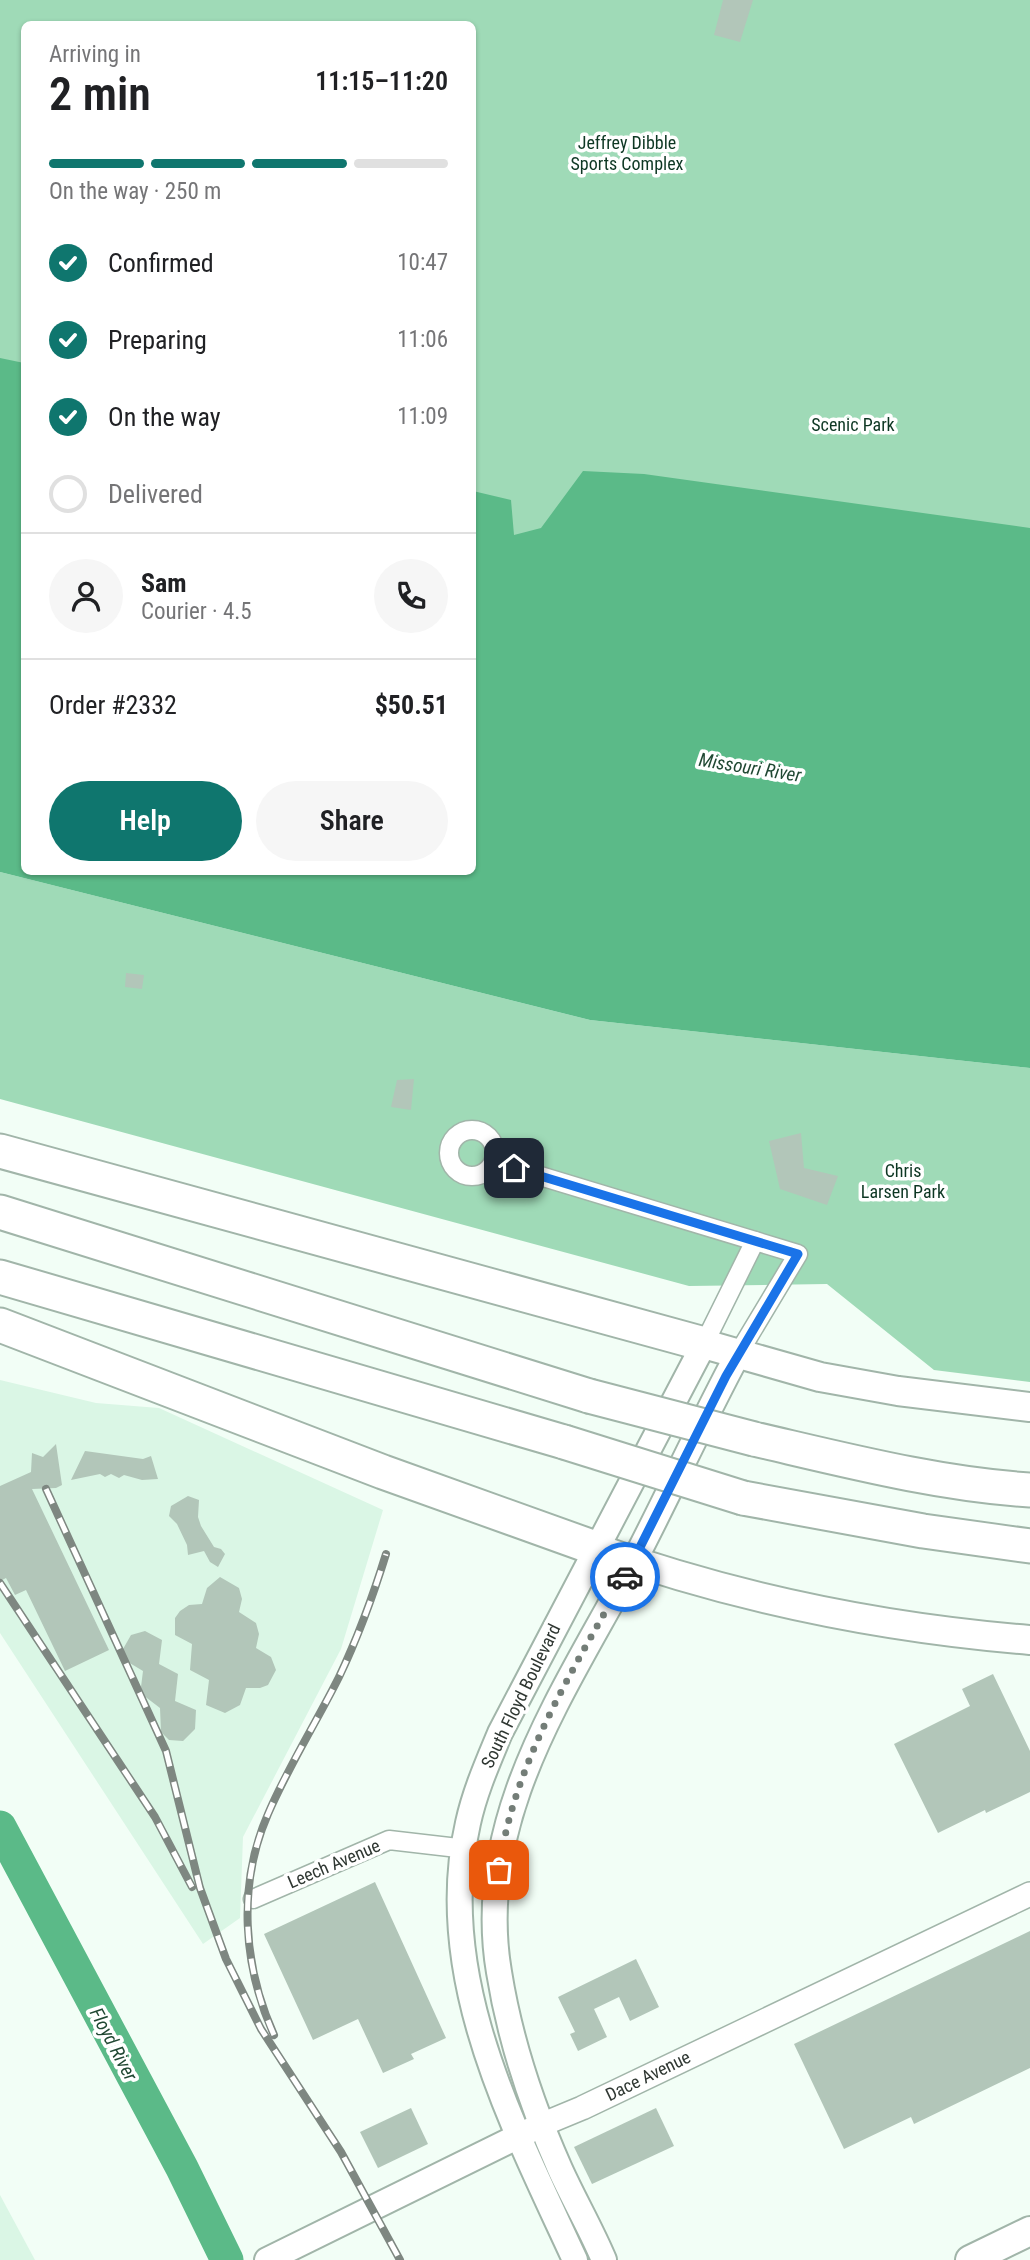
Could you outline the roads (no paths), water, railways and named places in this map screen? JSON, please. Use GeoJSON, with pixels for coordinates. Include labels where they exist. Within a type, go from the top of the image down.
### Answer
{"type":"FeatureCollection","features":[{"type":"Feature","properties":{"kind":"highway"},"geometry":{"type":"LineString","coordinates":[[0,1151],[704,1344]]}},
{"type":"Feature","properties":{"kind":"highway"},"geometry":{"type":"LineString","coordinates":[[0,1212],[589,1396],[754,1439],[938,1479],[1030,1490]]}},
{"type":"Feature","properties":{"kind":"highway"},"geometry":{"type":"LineString","coordinates":[[0,1277],[564,1442],[743,1498],[923,1531],[1030,1546]]}},
{"type":"Feature","properties":{"kind":"highway"},"geometry":{"type":"LineString","coordinates":[[0,1325],[383,1472],[595,1548]]}},
{"type":"Feature","properties":{"kind":"highway"},"geometry":{"type":"LineString","coordinates":[[923,1531],[986,1561],[1030,1568]]}},
{"type":"Feature","properties":{"kind":"main road"},"geometry":{"type":"LineString","coordinates":[[704,1344],[820,1377],[898,1391],[1030,1407]]}},
{"type":"Feature","properties":{"kind":"main road","name":"South Floyd Boulevard"},"geometry":{"type":"LineString","coordinates":[[575,2260],[518,2136],[488,2060],[469,1983],[460,1923],[467,1825],[478,1785],[500,1732],[704,1344]]}},
{"type":"Feature","properties":{"kind":"main road","name":"South Floyd Boulevard"},"geometry":{"type":"LineString","coordinates":[[604,2260],[541,2124],[513,2037],[498,1970],[494,1920],[501,1853],[520,1779],[544,1725],[634,1562],[738,1354]]}},
{"type":"Feature","properties":{"kind":"main road"},"geometry":{"type":"LineString","coordinates":[[595,1548],[634,1562],[775,1602],[949,1633],[1030,1640]]}},
{"type":"Feature","properties":{"kind":"main road","name":"Dace Avenue"},"geometry":{"type":"LineString","coordinates":[[267,2260],[541,2124]]}},
{"type":"Feature","properties":{"kind":"main road"},"geometry":{"type":"LineString","coordinates":[[970,2260],[1030,2231]]}},
{"type":"Feature","properties":{"kind":"street"},"geometry":{"type":"LineString","coordinates":[[494,1161],[755,1241]]}},
{"type":"Feature","properties":{"kind":"street","name":"South Floyd Boulevard"},"geometry":{"type":"LineString","coordinates":[[704,1344],[755,1241],[798,1254],[738,1354]]}},
{"type":"Feature","properties":{"kind":"street","name":"Leech Avenue"},"geometry":{"type":"LineString","coordinates":[[254,1899],[389,1840],[501,1853]]}},
{"type":"Feature","properties":{"kind":"street","name":"Dace Avenue"},"geometry":{"type":"LineString","coordinates":[[541,2124],[582,2108],[1030,1894]]}},
{"type":"Feature","properties":{"kind":"water","name":"Missouri River"},"geometry":{"type":"Polygon","coordinates":[[[0,358],[21,362],[21,875],[476,875],[476,492],[511,500],[514,535],[541,528],[583,471],[644,474],[1030,528],[1030,1068],[590,1020],[0,872],[0,358]]]}},
{"type":"Feature","properties":{"kind":"waterway","name":"Floyd River"},"geometry":{"type":"LineString","coordinates":[[0,1827],[182,2168],[227,2260]]}},
{"type":"Feature","properties":{"kind":"railway"},"geometry":{"type":"LineString","coordinates":[[46,1489],[166,1751],[200,1888],[226,1959],[261,2029],[341,2152],[400,2260]]}},
{"type":"Feature","properties":{"kind":"railway"},"geometry":{"type":"LineString","coordinates":[[274,2035],[264,2009],[250,1953],[248,1897],[258,1841],[284,1779],[346,1662],[386,1554]]}},
{"type":"Feature","properties":{"kind":"railway"},"geometry":{"type":"LineString","coordinates":[[0,1583],[155,1817],[192,1887]]}},
{"type":"Feature","properties":{"kind":"park label","name":"Jeffrey Dibble Sports Complex"},"geometry":{"type":"Point","coordinates":[627,153]}},
{"type":"Feature","properties":{"kind":"park label","name":"Scenic Park"},"geometry":{"type":"Point","coordinates":[853,425]}},
{"type":"Feature","properties":{"kind":"park label","name":"Chris Larsen Park"},"geometry":{"type":"Point","coordinates":[903,1181]}}]}
